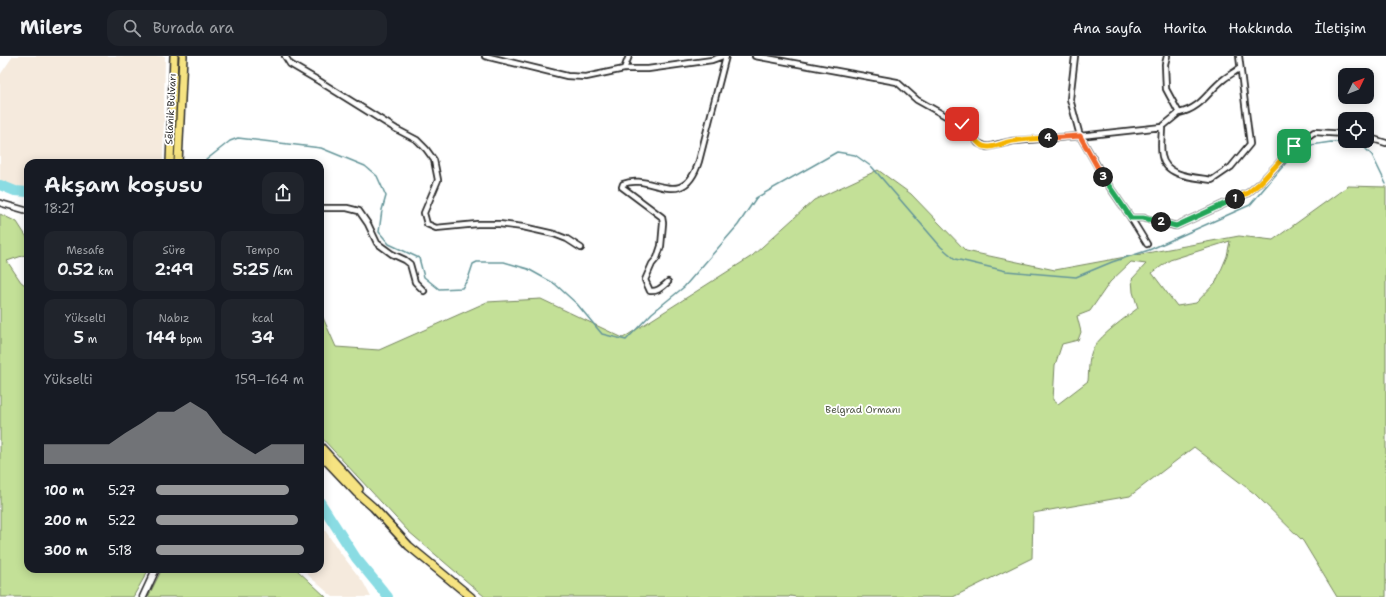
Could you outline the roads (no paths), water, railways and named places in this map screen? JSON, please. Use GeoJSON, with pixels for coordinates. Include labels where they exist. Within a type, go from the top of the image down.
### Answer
{"type":"FeatureCollection","features":[{"type":"Feature","properties":{"kind":"main road","name":"Selanik Bulvarı"},"geometry":{"type":"LineString","coordinates":[[170,159],[174,56]]}},
{"type":"Feature","properties":{"kind":"main road","name":"Selanik Bulvarı"},"geometry":{"type":"LineString","coordinates":[[178,159],[183,56]]}},
{"type":"Feature","properties":{"kind":"main road"},"geometry":{"type":"LineString","coordinates":[[324,450],[409,546],[471,597]]}},
{"type":"Feature","properties":{"kind":"main road"},"geometry":{"type":"LineString","coordinates":[[324,458],[357,493],[373,506]]}},
{"type":"Feature","properties":{"kind":"main road"},"geometry":{"type":"LineString","coordinates":[[143,597],[154,573]]}},
{"type":"Feature","properties":{"kind":"street"},"geometry":{"type":"LineString","coordinates":[[286,56],[290,64],[396,129],[417,140],[426,150],[434,160],[438,180],[424,212],[427,224],[436,228],[477,224],[523,226],[554,234],[567,239],[581,248]]}},
{"type":"Feature","properties":{"kind":"street"},"geometry":{"type":"LineString","coordinates":[[485,56],[567,76],[577,77],[624,69],[648,69],[712,60],[725,56]]}},
{"type":"Feature","properties":{"kind":"street"},"geometry":{"type":"LineString","coordinates":[[624,69],[629,56]]}},
{"type":"Feature","properties":{"kind":"street"},"geometry":{"type":"LineString","coordinates":[[668,282],[655,291],[650,291],[645,280],[652,264],[657,258],[661,246],[663,223],[662,217],[622,187],[623,184],[633,181],[663,188],[676,188],[692,178],[696,172],[699,161],[725,56]]}},
{"type":"Feature","properties":{"kind":"street"},"geometry":{"type":"LineString","coordinates":[[755,56],[897,82],[917,100],[967,128],[978,143],[984,146],[1013,141],[1080,136],[1162,127],[1179,113],[1190,111],[1203,102],[1224,79],[1240,68]]}},
{"type":"Feature","properties":{"kind":"street"},"geometry":{"type":"LineString","coordinates":[[1075,56],[1070,99],[1080,136],[1107,183],[1147,244]]}},
{"type":"Feature","properties":{"kind":"street"},"geometry":{"type":"LineString","coordinates":[[1167,56],[1165,64],[1166,89],[1179,113]]}},
{"type":"Feature","properties":{"kind":"street"},"geometry":{"type":"LineString","coordinates":[[1162,127],[1161,155],[1165,165],[1175,172],[1189,177],[1212,180],[1231,167],[1250,144],[1239,56]]}},
{"type":"Feature","properties":{"kind":"street"},"geometry":{"type":"LineString","coordinates":[[1131,218],[1143,218],[1176,226],[1248,193],[1260,183],[1294,146],[1314,132],[1338,134]]}},
{"type":"Feature","properties":{"kind":"street"},"geometry":{"type":"LineString","coordinates":[[1374,139],[1386,143]]}},
{"type":"Feature","properties":{"kind":"street"},"geometry":{"type":"LineString","coordinates":[[0,203],[24,210]]}},
{"type":"Feature","properties":{"kind":"street"},"geometry":{"type":"LineString","coordinates":[[324,208],[347,208],[359,210],[377,243],[392,254],[410,264],[415,282],[424,291]]}},
{"type":"Feature","properties":{"kind":"waterway"},"geometry":{"type":"LineString","coordinates":[[207,159],[230,141],[238,138],[321,148],[365,166],[377,176],[386,196],[382,210],[379,232],[389,244],[419,258],[424,277],[439,289],[462,288],[468,279],[473,264],[477,262],[504,262],[528,269],[555,284],[577,304],[602,334],[626,340],[652,313],[684,287],[738,225],[756,198],[837,152],[855,155],[872,167],[941,247],[955,259],[1006,271],[1076,277],[1112,262],[1149,250],[1250,205],[1290,158],[1305,146],[1331,142],[1363,146],[1372,155],[1386,184]]}},
{"type":"Feature","properties":{"kind":"waterway"},"geometry":{"type":"LineString","coordinates":[[0,185],[15,191],[24,192]]}},
{"type":"Feature","properties":{"kind":"waterway"},"geometry":{"type":"LineString","coordinates":[[324,508],[356,558],[388,597]]}},
{"type":"Feature","properties":{"kind":"park label","name":"Belgrad Ormanı"},"geometry":{"type":"Point","coordinates":[863,409]}}]}
